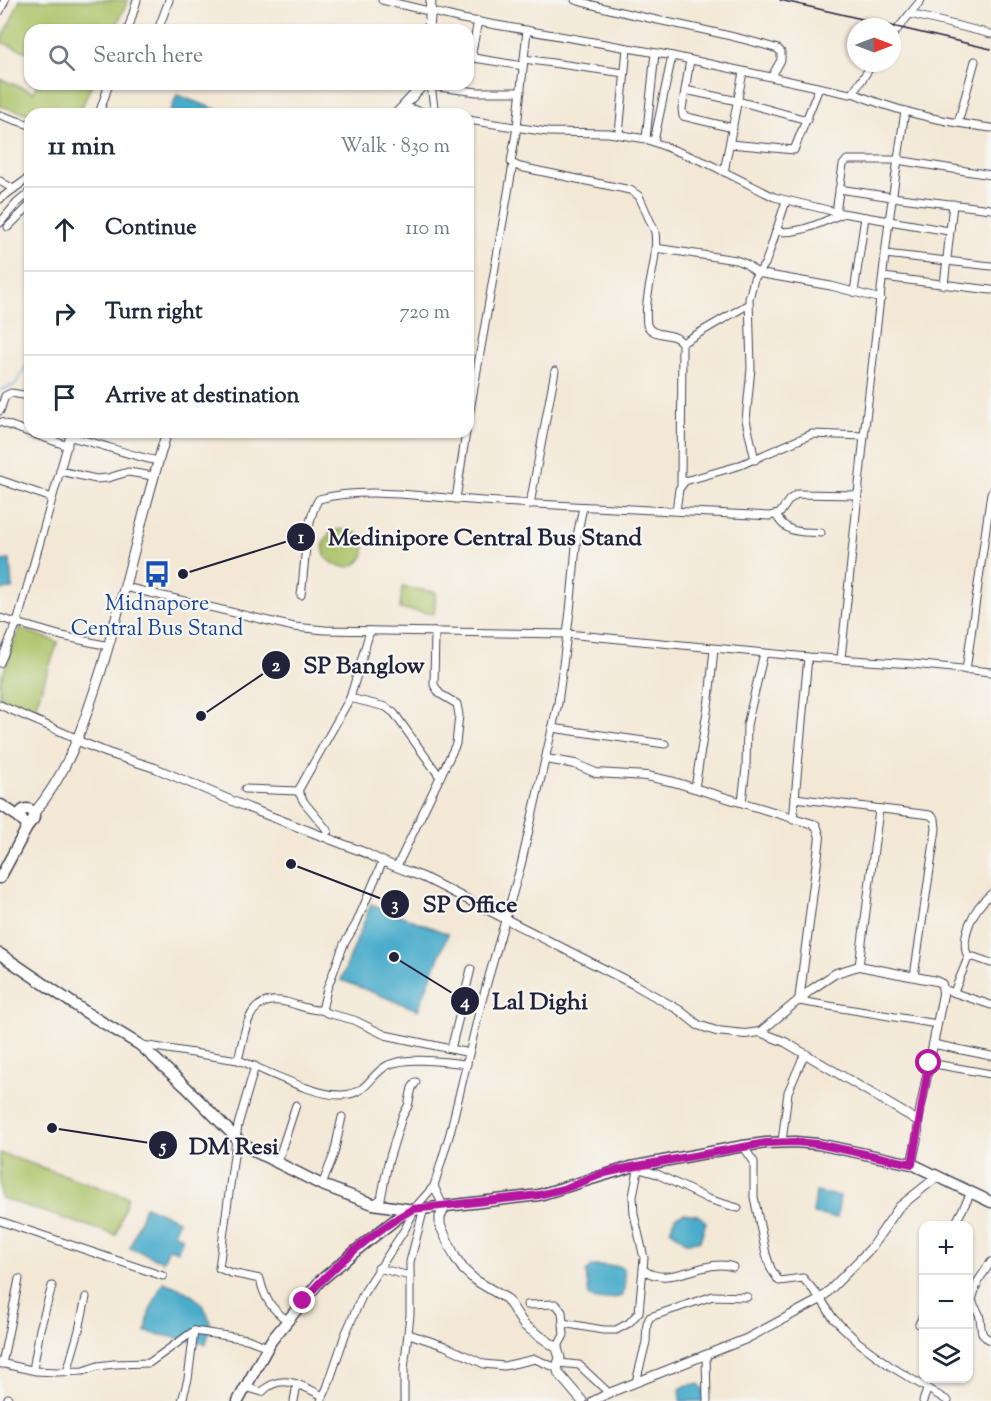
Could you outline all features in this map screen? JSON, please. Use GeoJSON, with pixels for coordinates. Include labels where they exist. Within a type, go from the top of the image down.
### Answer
{"type":"FeatureCollection","features":[{"type":"Feature","properties":{"kind":"main road"},"geometry":{"type":"LineString","coordinates":[[429,24],[431,0]]}},
{"type":"Feature","properties":{"kind":"main road"},"geometry":{"type":"LineString","coordinates":[[402,108],[421,90]]}},
{"type":"Feature","properties":{"kind":"main road"},"geometry":{"type":"LineString","coordinates":[[0,868],[26,817],[48,796],[64,770],[78,740],[125,587],[162,438]]}},
{"type":"Feature","properties":{"kind":"main road"},"geometry":{"type":"LineString","coordinates":[[0,805],[26,817]]}},
{"type":"Feature","properties":{"kind":"main road"},"geometry":{"type":"LineString","coordinates":[[0,878],[26,817]]}},
{"type":"Feature","properties":{"kind":"main road"},"geometry":{"type":"LineString","coordinates":[[0,954],[87,1013],[140,1045],[195,1095],[237,1139],[258,1153],[322,1185],[373,1204],[418,1208],[539,1195],[566,1188],[605,1173],[742,1146],[782,1142],[818,1144],[912,1164],[991,1202]]}},
{"type":"Feature","properties":{"kind":"main road"},"geometry":{"type":"LineString","coordinates":[[445,1205],[440,1216],[440,1225],[449,1247],[464,1270],[475,1280],[507,1299],[525,1325],[556,1348],[560,1358],[559,1374],[582,1401]]}},
{"type":"Feature","properties":{"kind":"main road"},"geometry":{"type":"LineString","coordinates":[[238,1401],[267,1347],[320,1281],[400,1216],[418,1208]]}},
{"type":"Feature","properties":{"kind":"street"},"geometry":{"type":"LineString","coordinates":[[0,11],[5,0]]}},
{"type":"Feature","properties":{"kind":"street"},"geometry":{"type":"LineString","coordinates":[[130,24],[137,0]]}},
{"type":"Feature","properties":{"kind":"street"},"geometry":{"type":"LineString","coordinates":[[160,24],[169,0]]}},
{"type":"Feature","properties":{"kind":"street"},"geometry":{"type":"LineString","coordinates":[[382,0],[478,21],[672,56],[760,76],[772,76],[819,88],[853,93],[905,111],[991,128]]}},
{"type":"Feature","properties":{"kind":"street"},"geometry":{"type":"LineString","coordinates":[[575,0],[700,28],[778,49],[781,52],[781,60],[772,76]]}},
{"type":"Feature","properties":{"kind":"street"},"geometry":{"type":"LineString","coordinates":[[901,25],[921,0]]}},
{"type":"Feature","properties":{"kind":"street"},"geometry":{"type":"LineString","coordinates":[[910,14],[991,34]]}},
{"type":"Feature","properties":{"kind":"street"},"geometry":{"type":"LineString","coordinates":[[474,34],[478,21]]}},
{"type":"Feature","properties":{"kind":"street"},"geometry":{"type":"LineString","coordinates":[[474,388],[513,164],[511,158],[518,127],[527,30]]}},
{"type":"Feature","properties":{"kind":"street"},"geometry":{"type":"LineString","coordinates":[[619,134],[627,48]]}},
{"type":"Feature","properties":{"kind":"street"},"geometry":{"type":"LineString","coordinates":[[646,139],[655,53]]}},
{"type":"Feature","properties":{"kind":"street"},"geometry":{"type":"LineString","coordinates":[[654,141],[672,56]]}},
{"type":"Feature","properties":{"kind":"street"},"geometry":{"type":"LineString","coordinates":[[474,58],[624,73]]}},
{"type":"Feature","properties":{"kind":"street"},"geometry":{"type":"LineString","coordinates":[[690,60],[682,109],[683,116],[733,128]]}},
{"type":"Feature","properties":{"kind":"street"},"geometry":{"type":"LineString","coordinates":[[958,123],[975,61]]}},
{"type":"Feature","properties":{"kind":"street"},"geometry":{"type":"LineString","coordinates":[[724,172],[743,72]]}},
{"type":"Feature","properties":{"kind":"street"},"geometry":{"type":"LineString","coordinates":[[853,93],[867,72]]}},
{"type":"Feature","properties":{"kind":"street"},"geometry":{"type":"LineString","coordinates":[[730,144],[795,150],[819,88]]}},
{"type":"Feature","properties":{"kind":"street"},"geometry":{"type":"LineString","coordinates":[[101,108],[108,90]]}},
{"type":"Feature","properties":{"kind":"street"},"geometry":{"type":"LineString","coordinates":[[428,90],[433,108]]}},
{"type":"Feature","properties":{"kind":"street"},"geometry":{"type":"LineString","coordinates":[[462,90],[521,92]]}},
{"type":"Feature","properties":{"kind":"street"},"geometry":{"type":"LineString","coordinates":[[685,90],[738,101],[807,120]]}},
{"type":"Feature","properties":{"kind":"street"},"geometry":{"type":"LineString","coordinates":[[841,659],[857,495],[885,254],[905,111]]}},
{"type":"Feature","properties":{"kind":"street"},"geometry":{"type":"LineString","coordinates":[[0,115],[24,123]]}},
{"type":"Feature","properties":{"kind":"street"},"geometry":{"type":"LineString","coordinates":[[474,121],[548,132],[619,134],[646,139],[687,154],[761,192],[786,201],[839,213],[950,231]]}},
{"type":"Feature","properties":{"kind":"street"},"geometry":{"type":"LineString","coordinates":[[839,213],[839,189],[843,165],[847,160],[897,160],[991,175]]}},
{"type":"Feature","properties":{"kind":"street"},"geometry":{"type":"LineString","coordinates":[[513,164],[635,192],[641,201],[655,232],[656,248],[647,298],[647,325],[653,332],[675,336],[681,343],[683,356],[680,429],[681,485],[676,511]]}},
{"type":"Feature","properties":{"kind":"street"},"geometry":{"type":"LineString","coordinates":[[0,181],[13,189]]}},
{"type":"Feature","properties":{"kind":"street"},"geometry":{"type":"LineString","coordinates":[[0,199],[24,181]]}},
{"type":"Feature","properties":{"kind":"street"},"geometry":{"type":"LineString","coordinates":[[839,189],[991,209]]}},
{"type":"Feature","properties":{"kind":"street"},"geometry":{"type":"LineString","coordinates":[[0,223],[24,197]]}},
{"type":"Feature","properties":{"kind":"street"},"geometry":{"type":"LineString","coordinates":[[755,460],[746,420],[751,368],[748,304],[750,291],[757,273],[765,264],[786,201]]}},
{"type":"Feature","properties":{"kind":"street"},"geometry":{"type":"LineString","coordinates":[[944,285],[953,204]]}},
{"type":"Feature","properties":{"kind":"street"},"geometry":{"type":"LineString","coordinates":[[8,227],[24,212]]}},
{"type":"Feature","properties":{"kind":"street"},"geometry":{"type":"LineString","coordinates":[[776,231],[798,232],[839,213]]}},
{"type":"Feature","properties":{"kind":"street"},"geometry":{"type":"LineString","coordinates":[[854,292],[865,217]]}},
{"type":"Feature","properties":{"kind":"street"},"geometry":{"type":"LineString","coordinates":[[656,248],[736,260],[746,264],[757,273],[880,299]]}},
{"type":"Feature","properties":{"kind":"street"},"geometry":{"type":"LineString","coordinates":[[885,254],[991,266]]}},
{"type":"Feature","properties":{"kind":"street"},"geometry":{"type":"LineString","coordinates":[[883,277],[991,290]]}},
{"type":"Feature","properties":{"kind":"street"},"geometry":{"type":"LineString","coordinates":[[681,343],[748,304]]}},
{"type":"Feature","properties":{"kind":"street"},"geometry":{"type":"LineString","coordinates":[[530,504],[555,371]]}},
{"type":"Feature","properties":{"kind":"street"},"geometry":{"type":"LineString","coordinates":[[0,411],[5,396],[11,393],[24,395]]}},
{"type":"Feature","properties":{"kind":"street"},"geometry":{"type":"LineString","coordinates":[[0,422],[24,430]]}},
{"type":"Feature","properties":{"kind":"street"},"geometry":{"type":"LineString","coordinates":[[681,485],[691,479],[755,460],[812,434],[864,436]]}},
{"type":"Feature","properties":{"kind":"street"},"geometry":{"type":"LineString","coordinates":[[45,438],[68,446]]}},
{"type":"Feature","properties":{"kind":"street"},"geometry":{"type":"LineString","coordinates":[[0,663],[17,623],[69,438]]}},
{"type":"Feature","properties":{"kind":"street"},"geometry":{"type":"LineString","coordinates":[[82,438],[133,456],[158,461]]}},
{"type":"Feature","properties":{"kind":"street"},"geometry":{"type":"LineString","coordinates":[[456,499],[465,438]]}},
{"type":"Feature","properties":{"kind":"street"},"geometry":{"type":"LineString","coordinates":[[60,471],[96,479],[128,472],[153,476]]}},
{"type":"Feature","properties":{"kind":"street"},"geometry":{"type":"LineString","coordinates":[[0,480],[52,498]]}},
{"type":"Feature","properties":{"kind":"street"},"geometry":{"type":"LineString","coordinates":[[966,670],[991,493]]}},
{"type":"Feature","properties":{"kind":"street"},"geometry":{"type":"LineString","coordinates":[[301,595],[308,530],[314,507],[319,499],[336,494],[382,494],[583,507],[776,515],[797,494],[857,495]]}},
{"type":"Feature","properties":{"kind":"street"},"geometry":{"type":"LineString","coordinates":[[245,1387],[262,1392],[269,1385],[279,1381],[297,1384],[322,1398],[363,1294],[412,1215],[434,1186],[450,1133],[505,917],[521,865],[546,759],[558,703],[583,507]]}},
{"type":"Feature","properties":{"kind":"street"},"geometry":{"type":"LineString","coordinates":[[776,515],[788,529],[821,533]]}},
{"type":"Feature","properties":{"kind":"street"},"geometry":{"type":"LineString","coordinates":[[125,587],[294,627],[326,630],[567,634],[714,649],[991,672]]}},
{"type":"Feature","properties":{"kind":"street"},"geometry":{"type":"LineString","coordinates":[[0,618],[62,636],[108,646]]}},
{"type":"Feature","properties":{"kind":"street"},"geometry":{"type":"LineString","coordinates":[[298,791],[350,698],[370,631]]}},
{"type":"Feature","properties":{"kind":"street"},"geometry":{"type":"LineString","coordinates":[[397,866],[456,744],[459,715],[457,704],[440,694],[434,685],[435,632]]}},
{"type":"Feature","properties":{"kind":"street"},"geometry":{"type":"LineString","coordinates":[[695,788],[709,699],[714,649]]}},
{"type":"Feature","properties":{"kind":"street"},"geometry":{"type":"LineString","coordinates":[[742,802],[747,725],[764,653]]}},
{"type":"Feature","properties":{"kind":"street"},"geometry":{"type":"LineString","coordinates":[[793,819],[808,657]]}},
{"type":"Feature","properties":{"kind":"street"},"geometry":{"type":"LineString","coordinates":[[350,698],[386,707],[394,713],[440,777]]}},
{"type":"Feature","properties":{"kind":"street"},"geometry":{"type":"LineString","coordinates":[[0,705],[108,753],[155,768],[249,808],[366,853],[382,863],[397,866],[505,917],[643,989],[679,1010],[698,1025],[716,1031],[745,1034],[760,1032],[812,989],[836,973],[859,966],[914,976],[942,984],[943,989],[912,1164]]}},
{"type":"Feature","properties":{"kind":"street"},"geometry":{"type":"LineString","coordinates":[[552,728],[665,744]]}},
{"type":"Feature","properties":{"kind":"street"},"geometry":{"type":"LineString","coordinates":[[546,759],[575,764],[596,773],[647,776],[695,788],[816,825],[820,837],[799,1001]]}},
{"type":"Feature","properties":{"kind":"street"},"geometry":{"type":"LineString","coordinates":[[245,789],[298,791]]}},
{"type":"Feature","properties":{"kind":"street"},"geometry":{"type":"LineString","coordinates":[[298,791],[328,831]]}},
{"type":"Feature","properties":{"kind":"street"},"geometry":{"type":"LineString","coordinates":[[795,798],[933,817],[936,823],[914,976]]}},
{"type":"Feature","properties":{"kind":"street"},"geometry":{"type":"LineString","coordinates":[[859,966],[879,810]]}},
{"type":"Feature","properties":{"kind":"street"},"geometry":{"type":"LineString","coordinates":[[322,1010],[327,989],[344,944],[356,924],[382,863]]}},
{"type":"Feature","properties":{"kind":"street"},"geometry":{"type":"LineString","coordinates":[[954,992],[968,958],[965,948],[969,927],[981,902],[991,894]]}},
{"type":"Feature","properties":{"kind":"street"},"geometry":{"type":"LineString","coordinates":[[968,958],[974,957],[991,963]]}},
{"type":"Feature","properties":{"kind":"street"},"geometry":{"type":"LineString","coordinates":[[451,1049],[471,969]]}},
{"type":"Feature","properties":{"kind":"street"},"geometry":{"type":"LineString","coordinates":[[943,989],[991,1005]]}},
{"type":"Feature","properties":{"kind":"street"},"geometry":{"type":"LineString","coordinates":[[238,1060],[244,1034],[257,1006],[273,1000],[322,1010],[354,1020],[386,1035],[465,1052]]}},
{"type":"Feature","properties":{"kind":"street"},"geometry":{"type":"LineString","coordinates":[[799,1001],[937,1024]]}},
{"type":"Feature","properties":{"kind":"street"},"geometry":{"type":"LineString","coordinates":[[760,1032],[805,1053],[918,1121]]}},
{"type":"Feature","properties":{"kind":"street"},"geometry":{"type":"LineString","coordinates":[[933,1044],[991,1056]]}},
{"type":"Feature","properties":{"kind":"street"},"geometry":{"type":"LineString","coordinates":[[140,1045],[238,1060],[308,1088],[341,1095],[361,1091],[387,1065],[399,1062],[466,1064]]}},
{"type":"Feature","properties":{"kind":"street"},"geometry":{"type":"LineString","coordinates":[[782,1142],[788,1092],[805,1053]]}},
{"type":"Feature","properties":{"kind":"street"},"geometry":{"type":"LineString","coordinates":[[929,1063],[991,1074]]}},
{"type":"Feature","properties":{"kind":"street"},"geometry":{"type":"LineString","coordinates":[[255,1066],[238,1125],[219,1268],[260,1279],[269,1304],[275,1312],[287,1320]]}},
{"type":"Feature","properties":{"kind":"street"},"geometry":{"type":"LineString","coordinates":[[373,1204],[381,1198],[388,1163],[412,1088],[416,1082]]}},
{"type":"Feature","properties":{"kind":"street"},"geometry":{"type":"LineString","coordinates":[[275,1161],[280,1154],[296,1105]]}},
{"type":"Feature","properties":{"kind":"street"},"geometry":{"type":"LineString","coordinates":[[322,1185],[334,1154],[342,1117]]}},
{"type":"Feature","properties":{"kind":"street"},"geometry":{"type":"LineString","coordinates":[[742,1146],[754,1162],[754,1197],[771,1269],[779,1281],[803,1278],[833,1318],[858,1342],[890,1366],[947,1401]]}},
{"type":"Feature","properties":{"kind":"street"},"geometry":{"type":"LineString","coordinates":[[563,1323],[616,1330],[629,1323],[639,1312],[644,1258],[634,1214],[633,1196],[639,1167],[708,1199],[738,1208]]}},
{"type":"Feature","properties":{"kind":"street"},"geometry":{"type":"LineString","coordinates":[[593,1401],[746,1339],[821,1299],[870,1249],[899,1207],[938,1176]]}},
{"type":"Feature","properties":{"kind":"street"},"geometry":{"type":"LineString","coordinates":[[434,1186],[445,1205]]}},
{"type":"Feature","properties":{"kind":"street"},"geometry":{"type":"LineString","coordinates":[[956,1221],[970,1193]]}},
{"type":"Feature","properties":{"kind":"street"},"geometry":{"type":"LineString","coordinates":[[404,1401],[404,1369],[409,1334],[410,1262],[418,1208]]}},
{"type":"Feature","properties":{"kind":"street"},"geometry":{"type":"LineString","coordinates":[[0,1221],[163,1276]]}},
{"type":"Feature","properties":{"kind":"street"},"geometry":{"type":"LineString","coordinates":[[991,1263],[978,1281],[972,1300],[978,1313],[980,1331],[983,1337],[991,1340]]}},
{"type":"Feature","properties":{"kind":"street"},"geometry":{"type":"LineString","coordinates":[[644,1270],[651,1275],[661,1277],[712,1267],[728,1265],[733,1267]]}},
{"type":"Feature","properties":{"kind":"street"},"geometry":{"type":"LineString","coordinates":[[378,1268],[410,1276]]}},
{"type":"Feature","properties":{"kind":"street"},"geometry":{"type":"LineString","coordinates":[[19,1279],[1,1363],[33,1370],[68,1372],[114,1364],[148,1363],[194,1331],[247,1339],[267,1347]]}},
{"type":"Feature","properties":{"kind":"street"},"geometry":{"type":"LineString","coordinates":[[33,1370],[40,1329],[52,1286]]}},
{"type":"Feature","properties":{"kind":"street"},"geometry":{"type":"LineString","coordinates":[[636,1382],[646,1342],[648,1319],[713,1296],[747,1297]]}},
{"type":"Feature","properties":{"kind":"street"},"geometry":{"type":"LineString","coordinates":[[68,1372],[86,1297]]}},
{"type":"Feature","properties":{"kind":"street"},"geometry":{"type":"LineString","coordinates":[[527,1305],[556,1304],[562,1312],[564,1335],[556,1348]]}},
{"type":"Feature","properties":{"kind":"street"},"geometry":{"type":"LineString","coordinates":[[639,1312],[647,1323]]}},
{"type":"Feature","properties":{"kind":"street"},"geometry":{"type":"LineString","coordinates":[[182,1401],[188,1379],[194,1331]]}},
{"type":"Feature","properties":{"kind":"street"},"geometry":{"type":"LineString","coordinates":[[409,1334],[445,1346],[484,1364],[504,1366],[535,1359],[552,1366],[579,1365],[609,1393]]}},
{"type":"Feature","properties":{"kind":"street"},"geometry":{"type":"LineString","coordinates":[[706,1355],[707,1401]]}},
{"type":"Feature","properties":{"kind":"street"},"geometry":{"type":"LineString","coordinates":[[294,1401],[297,1384]]}},
{"type":"Feature","properties":{"kind":"street"},"geometry":{"type":"LineString","coordinates":[[923,1401],[927,1390]]}},
{"type":"Feature","properties":{"kind":"green space"},"geometry":{"type":"Polygon","coordinates":[[[20,0],[128,0],[118,24],[24,24],[24,51],[1,42],[20,0]]]}},
{"type":"Feature","properties":{"kind":"green space"},"geometry":{"type":"Polygon","coordinates":[[[0,79],[34,92],[35,90],[89,90],[82,108],[24,108],[24,112],[0,106],[0,79]]]}},
{"type":"Feature","properties":{"kind":"green space"},"geometry":{"type":"Polygon","coordinates":[[[343,529],[360,536],[364,544],[364,551],[358,563],[343,567],[325,557],[323,544],[331,531],[343,529]]]}},
{"type":"Feature","properties":{"kind":"green space"},"geometry":{"type":"Polygon","coordinates":[[[402,587],[436,592],[434,614],[400,609],[402,587]]]}},
{"type":"Feature","properties":{"kind":"green space"},"geometry":{"type":"Polygon","coordinates":[[[19,628],[58,642],[33,713],[0,701],[0,682],[19,628]]]}},
{"type":"Feature","properties":{"kind":"green space"},"geometry":{"type":"Polygon","coordinates":[[[0,1153],[128,1197],[116,1235],[0,1198],[0,1153]]]}},
{"type":"Feature","properties":{"kind":"water"},"geometry":{"type":"Polygon","coordinates":[[[177,95],[213,108],[172,108],[177,95]]]}},
{"type":"Feature","properties":{"kind":"water"},"geometry":{"type":"Polygon","coordinates":[[[10,560],[12,589],[0,590],[0,561],[10,560]]]}},
{"type":"Feature","properties":{"kind":"water"},"geometry":{"type":"Polygon","coordinates":[[[371,904],[448,934],[418,1010],[341,980],[371,904]]]}},
{"type":"Feature","properties":{"kind":"water"},"geometry":{"type":"Polygon","coordinates":[[[816,1192],[840,1196],[837,1218],[813,1214],[816,1192]]]}},
{"type":"Feature","properties":{"kind":"water"},"geometry":{"type":"Polygon","coordinates":[[[145,1206],[178,1220],[174,1234],[183,1237],[178,1251],[169,1248],[163,1261],[130,1248],[145,1206]]]}},
{"type":"Feature","properties":{"kind":"water"},"geometry":{"type":"Polygon","coordinates":[[[684,1213],[698,1215],[706,1222],[700,1241],[686,1242],[670,1230],[675,1217],[684,1213]]]}},
{"type":"Feature","properties":{"kind":"water"},"geometry":{"type":"Polygon","coordinates":[[[593,1266],[618,1266],[624,1270],[625,1288],[620,1297],[596,1300],[589,1296],[586,1272],[593,1266]]]}},
{"type":"Feature","properties":{"kind":"water"},"geometry":{"type":"Polygon","coordinates":[[[163,1282],[187,1292],[205,1309],[210,1325],[206,1344],[146,1332],[149,1313],[163,1282]]]}},
{"type":"Feature","properties":{"kind":"water"},"geometry":{"type":"Polygon","coordinates":[[[699,1384],[704,1390],[705,1401],[680,1401],[680,1389],[687,1385],[699,1384]]]}},
{"type":"Feature","properties":{"kind":"waterway"},"geometry":{"type":"LineString","coordinates":[[0,390],[15,385],[24,369]]}},
{"type":"Feature","properties":{"kind":"railway"},"geometry":{"type":"LineString","coordinates":[[780,0],[991,49]]}},
{"type":"Feature","properties":{"kind":"place","name":"Midnapore Central Bus Stand"},"geometry":{"type":"Point","coordinates":[157,574]}},
{"type":"Feature","properties":{"kind":"place","name":"Medinipore Central Bus Stand"},"geometry":{"type":"Point","coordinates":[183,574]}},
{"type":"Feature","properties":{"kind":"place","name":"SP Banglow"},"geometry":{"type":"Point","coordinates":[201,716]}},
{"type":"Feature","properties":{"kind":"place","name":"SP Office"},"geometry":{"type":"Point","coordinates":[291,864]}},
{"type":"Feature","properties":{"kind":"place","name":"Lal Dighi"},"geometry":{"type":"Point","coordinates":[394,957]}},
{"type":"Feature","properties":{"kind":"place","name":"DM Resi"},"geometry":{"type":"Point","coordinates":[52,1128]}},
{"type":"Feature","properties":{"kind":"route"},"geometry":{"type":"LineString","coordinates":[[303,1301],[320,1281],[364,1244],[400,1216],[413,1209],[539,1195],[566,1188],[605,1173],[766,1143],[818,1144],[912,1164],[929,1063]]}}]}
